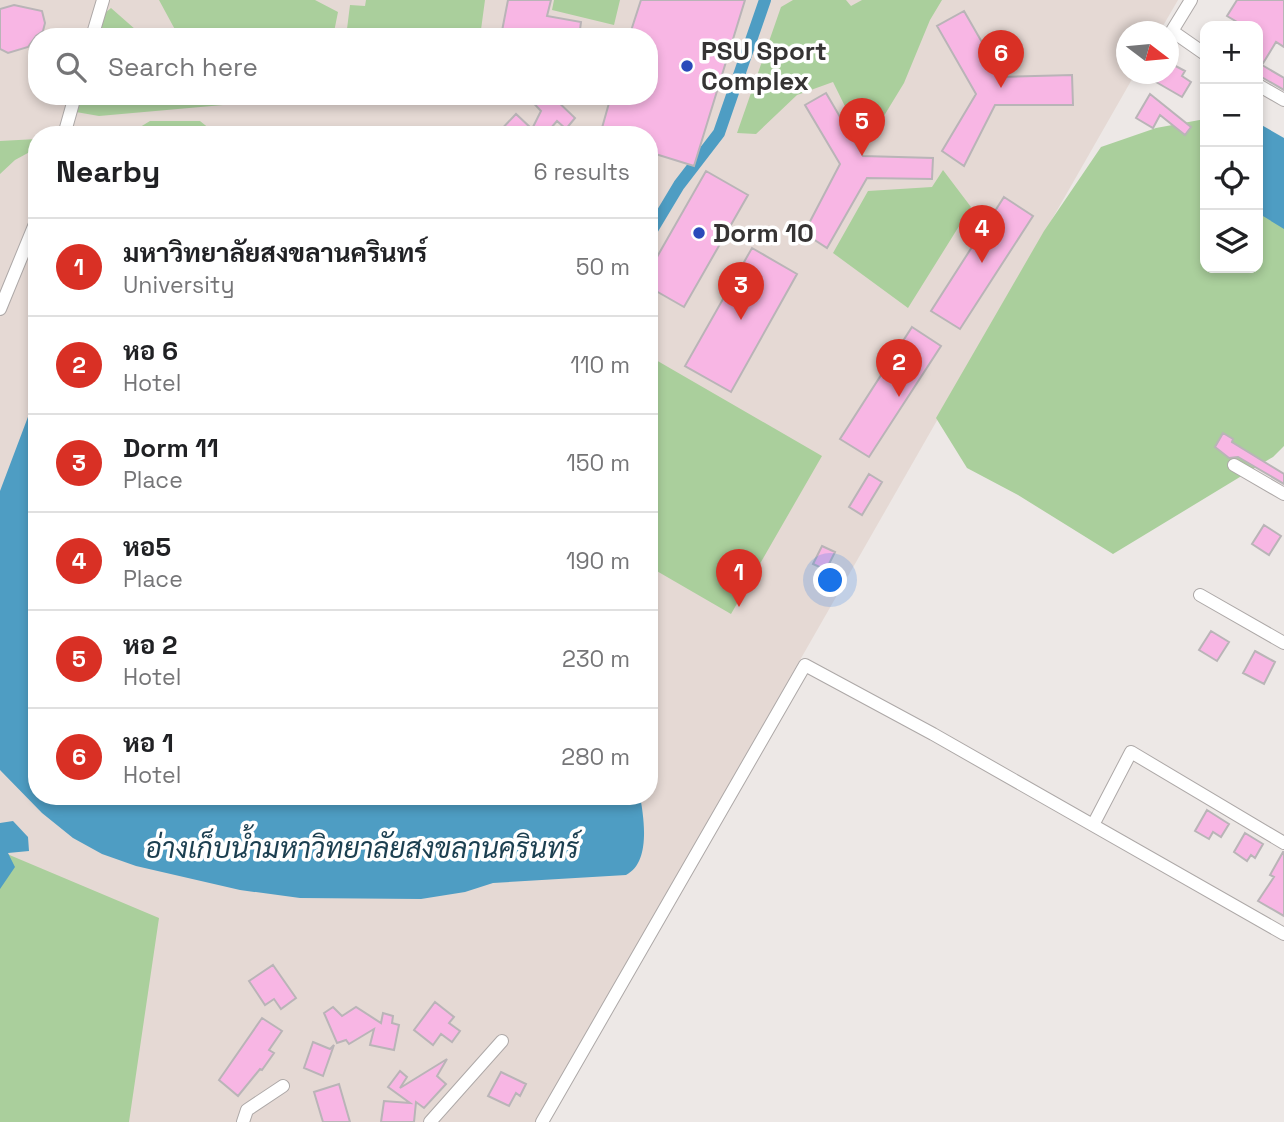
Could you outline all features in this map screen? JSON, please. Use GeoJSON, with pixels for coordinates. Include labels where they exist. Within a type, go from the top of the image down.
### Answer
{"type":"FeatureCollection","features":[{"type":"Feature","properties":{"kind":"street"},"geometry":{"type":"LineString","coordinates":[[95,28],[103,0]]}},
{"type":"Feature","properties":{"kind":"street"},"geometry":{"type":"LineString","coordinates":[[1191,0],[1172,32],[1200,51]]}},
{"type":"Feature","properties":{"kind":"street"},"geometry":{"type":"LineString","coordinates":[[1263,88],[1284,100]]}},
{"type":"Feature","properties":{"kind":"street"},"geometry":{"type":"LineString","coordinates":[[67,126],[72,105]]}},
{"type":"Feature","properties":{"kind":"street"},"geometry":{"type":"LineString","coordinates":[[0,309],[28,241]]}},
{"type":"Feature","properties":{"kind":"street"},"geometry":{"type":"LineString","coordinates":[[1234,465],[1284,494]]}},
{"type":"Feature","properties":{"kind":"street"},"geometry":{"type":"LineString","coordinates":[[1200,595],[1284,643]]}},
{"type":"Feature","properties":{"kind":"street"},"geometry":{"type":"LineString","coordinates":[[542,1122],[805,665],[1284,934]]}},
{"type":"Feature","properties":{"kind":"street"},"geometry":{"type":"LineString","coordinates":[[1093,825],[1131,752],[1284,843]]}},
{"type":"Feature","properties":{"kind":"street"},"geometry":{"type":"LineString","coordinates":[[430,1122],[502,1041]]}},
{"type":"Feature","properties":{"kind":"street"},"geometry":{"type":"LineString","coordinates":[[243,1122],[247,1110],[283,1086]]}},
{"type":"Feature","properties":{"kind":"shaded area"},"geometry":{"type":"Polygon","coordinates":[[[0,0],[1178,0],[1166,21],[1116,21],[1116,84],[1129,84],[536,1122],[0,1122],[0,0]]]}},
{"type":"Feature","properties":{"kind":"green space"},"geometry":{"type":"Polygon","coordinates":[[[159,0],[315,0],[338,12],[335,28],[174,28],[159,0]]]}},
{"type":"Feature","properties":{"kind":"green space"},"geometry":{"type":"Polygon","coordinates":[[[366,0],[485,0],[481,28],[347,28],[350,5],[365,6],[366,0]]]}},
{"type":"Feature","properties":{"kind":"green space"},"geometry":{"type":"Polygon","coordinates":[[[554,0],[620,0],[614,25],[552,10],[554,0]]]}},
{"type":"Feature","properties":{"kind":"green space"},"geometry":{"type":"Polygon","coordinates":[[[793,0],[846,0],[851,6],[862,0],[942,0],[930,20],[904,83],[865,147],[833,82],[797,95],[756,134],[737,133],[781,7],[793,0]]]}},
{"type":"Feature","properties":{"kind":"green space"},"geometry":{"type":"Polygon","coordinates":[[[111,8],[134,28],[101,28],[105,13],[111,8]]]}},
{"type":"Feature","properties":{"kind":"green space"},"geometry":{"type":"Polygon","coordinates":[[[78,105],[223,105],[99,116],[76,112],[78,105]]]}},
{"type":"Feature","properties":{"kind":"green space"},"geometry":{"type":"Polygon","coordinates":[[[1200,120],[1200,273],[1263,273],[1263,213],[1284,224],[1284,446],[1273,457],[1113,554],[1018,495],[967,468],[936,418],[1044,231],[1101,147],[1156,128],[1200,120]]]}},
{"type":"Feature","properties":{"kind":"green space"},"geometry":{"type":"Polygon","coordinates":[[[150,121],[200,121],[206,126],[142,126],[150,121]]]}},
{"type":"Feature","properties":{"kind":"green space"},"geometry":{"type":"Polygon","coordinates":[[[28,139],[28,153],[15,160],[0,174],[0,141],[28,139]]]}},
{"type":"Feature","properties":{"kind":"green space"},"geometry":{"type":"Polygon","coordinates":[[[943,170],[971,207],[908,308],[833,253],[868,191],[932,187],[943,170]]]}},
{"type":"Feature","properties":{"kind":"green space"},"geometry":{"type":"Polygon","coordinates":[[[658,361],[822,456],[731,614],[658,572],[658,361]]]}},
{"type":"Feature","properties":{"kind":"green space"},"geometry":{"type":"Polygon","coordinates":[[[0,851],[159,918],[129,1122],[0,1122],[0,851]]]}},
{"type":"Feature","properties":{"kind":"water"},"geometry":{"type":"Polygon","coordinates":[[[1263,126],[1284,138],[1284,229],[1263,216],[1263,126]]]}},
{"type":"Feature","properties":{"kind":"water","name":"อ่างเก็บน้ำมหาวิทยาลัยสงขลานครินทร์"},"geometry":{"type":"Polygon","coordinates":[[[28,417],[28,799],[0,770],[0,491],[28,417]]]}},
{"type":"Feature","properties":{"kind":"water","name":"อ่างเก็บน้ำมหาวิทยาลัยสงขลานครินทร์"},"geometry":{"type":"Polygon","coordinates":[[[34,805],[641,805],[644,839],[639,861],[626,875],[493,883],[465,892],[421,899],[300,898],[240,890],[136,866],[102,854],[73,838],[34,805]]]}},
{"type":"Feature","properties":{"kind":"water"},"geometry":{"type":"Polygon","coordinates":[[[13,821],[28,837],[29,851],[8,853],[15,867],[0,889],[0,823],[13,821]]]}},
{"type":"Feature","properties":{"kind":"building"},"geometry":{"type":"Polygon","coordinates":[[[508,0],[551,0],[547,16],[581,22],[580,28],[503,28],[508,0]]]}},
{"type":"Feature","properties":{"kind":"building","name":"PSU Sport Complex"},"geometry":{"type":"Polygon","coordinates":[[[641,0],[745,0],[694,166],[658,155],[658,126],[603,126],[608,105],[658,105],[658,28],[632,28],[641,0]]]}},
{"type":"Feature","properties":{"kind":"building"},"geometry":{"type":"Polygon","coordinates":[[[1237,0],[1284,0],[1284,47],[1276,42],[1263,63],[1263,21],[1236,21],[1227,16],[1237,0]]]}},
{"type":"Feature","properties":{"kind":"building"},"geometry":{"type":"Polygon","coordinates":[[[14,5],[42,11],[44,28],[28,28],[28,47],[8,53],[0,49],[0,9],[14,5]]]}},
{"type":"Feature","properties":{"kind":"building"},"geometry":{"type":"Polygon","coordinates":[[[964,11],[1002,77],[1072,75],[1073,105],[995,105],[964,166],[942,151],[976,94],[937,26],[964,11]]]}},
{"type":"Feature","properties":{"kind":"building"},"geometry":{"type":"Polygon","coordinates":[[[1263,66],[1284,78],[1284,90],[1263,78],[1263,66]]]}},
{"type":"Feature","properties":{"kind":"building"},"geometry":{"type":"Polygon","coordinates":[[[1179,68],[1185,71],[1182,76],[1191,82],[1182,97],[1159,84],[1179,84],[1179,68]]]}},
{"type":"Feature","properties":{"kind":"building"},"geometry":{"type":"Polygon","coordinates":[[[826,93],[863,156],[933,158],[932,179],[867,178],[827,248],[804,233],[840,164],[805,105],[826,93]]]}},
{"type":"Feature","properties":{"kind":"building"},"geometry":{"type":"Polygon","coordinates":[[[1150,94],[1191,127],[1185,135],[1160,115],[1153,128],[1136,118],[1150,94]]]}},
{"type":"Feature","properties":{"kind":"building"},"geometry":{"type":"Polygon","coordinates":[[[535,105],[561,105],[575,118],[568,126],[563,126],[557,121],[553,126],[534,126],[541,111],[535,105]]]}},
{"type":"Feature","properties":{"kind":"building"},"geometry":{"type":"Polygon","coordinates":[[[516,114],[529,126],[505,126],[516,114]]]}},
{"type":"Feature","properties":{"kind":"building","name":"Dorm 10"},"geometry":{"type":"Polygon","coordinates":[[[706,171],[748,195],[684,307],[658,292],[658,255],[706,171]]]}},
{"type":"Feature","properties":{"kind":"building"},"geometry":{"type":"Polygon","coordinates":[[[1004,197],[1033,216],[960,329],[931,311],[1004,197]]]}},
{"type":"Feature","properties":{"kind":"building"},"geometry":{"type":"Polygon","coordinates":[[[752,248],[797,274],[731,392],[685,366],[752,248]]]}},
{"type":"Feature","properties":{"kind":"building"},"geometry":{"type":"Polygon","coordinates":[[[912,327],[941,346],[869,457],[840,439],[912,327]]]}},
{"type":"Feature","properties":{"kind":"building"},"geometry":{"type":"Polygon","coordinates":[[[1223,433],[1233,439],[1232,442],[1284,474],[1284,484],[1238,457],[1229,458],[1215,447],[1223,433]]]}},
{"type":"Feature","properties":{"kind":"building"},"geometry":{"type":"Polygon","coordinates":[[[869,474],[882,482],[862,515],[849,507],[869,474]]]}},
{"type":"Feature","properties":{"kind":"building"},"geometry":{"type":"Polygon","coordinates":[[[1264,525],[1281,536],[1269,555],[1252,544],[1264,525]]]}},
{"type":"Feature","properties":{"kind":"building"},"geometry":{"type":"Polygon","coordinates":[[[822,546],[835,552],[826,570],[813,564],[822,546]]]}},
{"type":"Feature","properties":{"kind":"building"},"geometry":{"type":"Polygon","coordinates":[[[1211,631],[1229,642],[1217,661],[1199,650],[1211,631]]]}},
{"type":"Feature","properties":{"kind":"building"},"geometry":{"type":"Polygon","coordinates":[[[1255,651],[1275,662],[1264,684],[1243,673],[1255,651]]]}},
{"type":"Feature","properties":{"kind":"building"},"geometry":{"type":"Polygon","coordinates":[[[1207,810],[1229,824],[1221,837],[1213,832],[1209,839],[1195,831],[1207,810]]]}},
{"type":"Feature","properties":{"kind":"building"},"geometry":{"type":"Polygon","coordinates":[[[1245,833],[1263,844],[1255,858],[1251,855],[1247,861],[1234,852],[1245,833]]]}},
{"type":"Feature","properties":{"kind":"building"},"geometry":{"type":"Polygon","coordinates":[[[1283,852],[1284,916],[1258,901],[1274,877],[1270,875],[1283,852]]]}},
{"type":"Feature","properties":{"kind":"building"},"geometry":{"type":"Polygon","coordinates":[[[273,965],[296,998],[281,1009],[274,999],[265,1005],[249,981],[273,965]]]}},
{"type":"Feature","properties":{"kind":"building"},"geometry":{"type":"Polygon","coordinates":[[[435,1002],[454,1017],[449,1023],[460,1031],[452,1042],[441,1034],[433,1045],[414,1030],[435,1002]]]}},
{"type":"Feature","properties":{"kind":"building"},"geometry":{"type":"Polygon","coordinates":[[[333,1007],[342,1016],[356,1007],[381,1023],[383,1013],[393,1016],[392,1023],[399,1025],[394,1050],[370,1045],[374,1029],[349,1044],[346,1040],[337,1043],[324,1013],[333,1007]]]}},
{"type":"Feature","properties":{"kind":"building"},"geometry":{"type":"Polygon","coordinates":[[[262,1018],[282,1031],[269,1050],[274,1053],[238,1096],[219,1080],[262,1018]]]}},
{"type":"Feature","properties":{"kind":"building"},"geometry":{"type":"Polygon","coordinates":[[[313,1042],[330,1049],[334,1045],[323,1076],[304,1068],[313,1042]]]}},
{"type":"Feature","properties":{"kind":"building"},"geometry":{"type":"Polygon","coordinates":[[[447,1059],[437,1076],[446,1084],[424,1108],[416,1102],[414,1122],[381,1122],[384,1101],[410,1103],[388,1087],[400,1071],[407,1077],[400,1088],[447,1059]]]}},
{"type":"Feature","properties":{"kind":"building"},"geometry":{"type":"Polygon","coordinates":[[[501,1072],[526,1084],[520,1096],[516,1093],[509,1106],[488,1096],[501,1072]]]}},
{"type":"Feature","properties":{"kind":"building"},"geometry":{"type":"Polygon","coordinates":[[[339,1084],[350,1122],[323,1122],[314,1092],[339,1084]]]}},
{"type":"Feature","properties":{"kind":"waterway"},"geometry":{"type":"LineString","coordinates":[[658,220],[679,185],[719,133],[765,0]]}},
{"type":"Feature","properties":{"kind":"place","name":"PSU Sport Complex"},"geometry":{"type":"Point","coordinates":[687,66]}},
{"type":"Feature","properties":{"kind":"place","name":"หอ 1"},"geometry":{"type":"Point","coordinates":[1001,88]}},
{"type":"Feature","properties":{"kind":"place","name":"หอ 2"},"geometry":{"type":"Point","coordinates":[862,156]}},
{"type":"Feature","properties":{"kind":"place","name":"Dorm 10"},"geometry":{"type":"Point","coordinates":[699,233]}},
{"type":"Feature","properties":{"kind":"place","name":"หอ5"},"geometry":{"type":"Point","coordinates":[982,263]}},
{"type":"Feature","properties":{"kind":"place","name":"Dorm 11"},"geometry":{"type":"Point","coordinates":[741,320]}},
{"type":"Feature","properties":{"kind":"place","name":"หอ 6"},"geometry":{"type":"Point","coordinates":[899,397]}},
{"type":"Feature","properties":{"kind":"place","name":"มหาวิทยาลัยสงขลานครินทร์"},"geometry":{"type":"Point","coordinates":[739,607]}}]}
